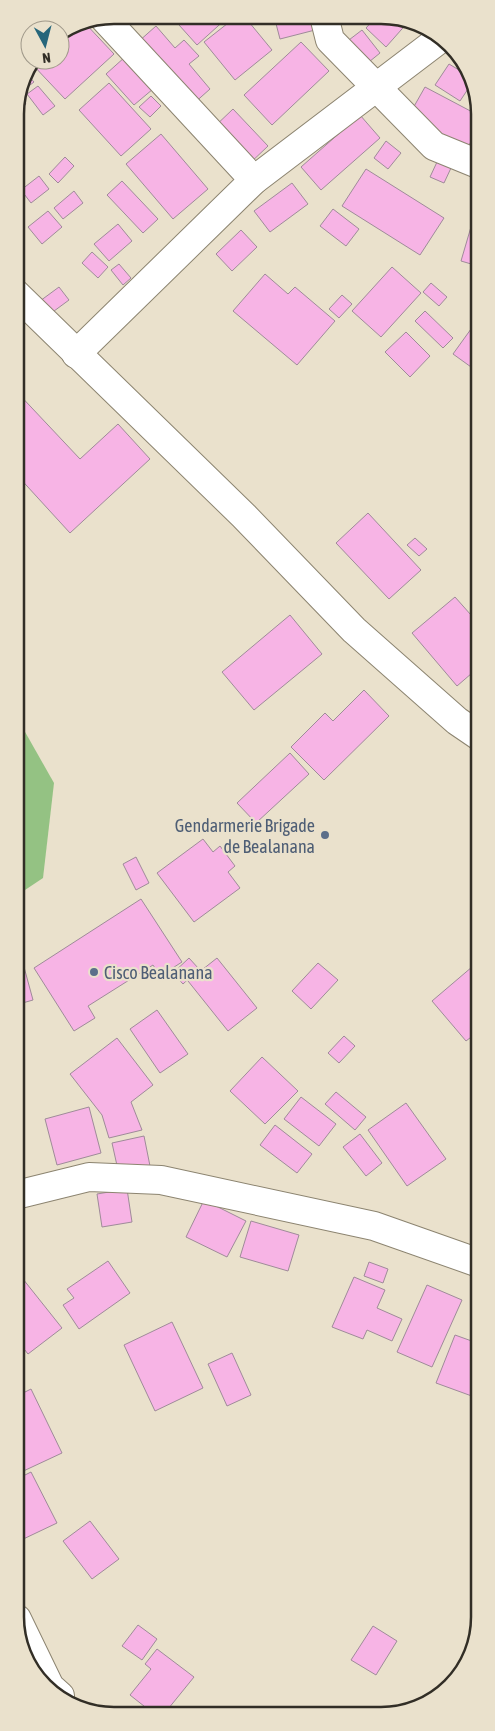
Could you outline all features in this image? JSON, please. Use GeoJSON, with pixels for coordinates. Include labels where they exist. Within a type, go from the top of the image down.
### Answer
{"type":"FeatureCollection","features":[{"type":"Feature","properties":{"kind":"street"},"geometry":{"type":"LineString","coordinates":[[109,24],[254,180]]}},
{"type":"Feature","properties":{"kind":"street"},"geometry":{"type":"LineString","coordinates":[[326,24],[330,40],[434,146],[471,161]]}},
{"type":"Feature","properties":{"kind":"street"},"geometry":{"type":"LineString","coordinates":[[76,354],[254,180],[436,42]]}},
{"type":"Feature","properties":{"kind":"street"},"geometry":{"type":"LineString","coordinates":[[24,303],[244,516],[354,630],[471,730]]}},
{"type":"Feature","properties":{"kind":"street"},"geometry":{"type":"LineString","coordinates":[[24,1193],[89,1176],[161,1180],[374,1226],[471,1260]]}},
{"type":"Feature","properties":{"kind":"street"},"geometry":{"type":"LineString","coordinates":[[25,1636],[44,1674]]}},
{"type":"Feature","properties":{"kind":"green space"},"geometry":{"type":"Polygon","coordinates":[[[24,730],[54,783],[43,878],[24,891],[24,730]]]}},
{"type":"Feature","properties":{"kind":"building"},"geometry":{"type":"Polygon","coordinates":[[[180,24],[220,24],[197,45],[180,24]]]}},
{"type":"Feature","properties":{"kind":"building"},"geometry":{"type":"Polygon","coordinates":[[[227,24],[251,24],[272,50],[235,80],[204,42],[227,24]]]}},
{"type":"Feature","properties":{"kind":"building"},"geometry":{"type":"Polygon","coordinates":[[[276,24],[318,24],[319,29],[280,39],[276,24]]]}},
{"type":"Feature","properties":{"kind":"building"},"geometry":{"type":"Polygon","coordinates":[[[370,24],[404,26],[386,47],[366,28],[370,24]]]}},
{"type":"Feature","properties":{"kind":"building"},"geometry":{"type":"Polygon","coordinates":[[[156,26],[175,48],[184,40],[199,56],[189,64],[210,89],[192,105],[138,42],[156,26]]]}},
{"type":"Feature","properties":{"kind":"building"},"geometry":{"type":"Polygon","coordinates":[[[89,27],[114,54],[65,99],[38,70],[70,70],[70,35],[89,27]]]}},
{"type":"Feature","properties":{"kind":"building"},"geometry":{"type":"Polygon","coordinates":[[[362,30],[380,53],[364,66],[345,43],[362,30]]]}},
{"type":"Feature","properties":{"kind":"building"},"geometry":{"type":"Polygon","coordinates":[[[301,42],[329,71],[272,125],[244,95],[301,42]]]}},
{"type":"Feature","properties":{"kind":"building"},"geometry":{"type":"Polygon","coordinates":[[[125,57],[153,89],[134,105],[106,74],[125,57]]]}},
{"type":"Feature","properties":{"kind":"building"},"geometry":{"type":"Polygon","coordinates":[[[449,64],[460,71],[468,89],[460,101],[435,85],[449,64]]]}},
{"type":"Feature","properties":{"kind":"building"},"geometry":{"type":"Polygon","coordinates":[[[109,83],[151,129],[121,156],[79,110],[109,83]]]}},
{"type":"Feature","properties":{"kind":"building"},"geometry":{"type":"Polygon","coordinates":[[[38,86],[55,106],[43,115],[27,94],[38,86]]]}},
{"type":"Feature","properties":{"kind":"building"},"geometry":{"type":"Polygon","coordinates":[[[425,87],[471,111],[471,141],[467,149],[408,117],[425,87]]]}},
{"type":"Feature","properties":{"kind":"building"},"geometry":{"type":"Polygon","coordinates":[[[151,96],[161,106],[150,117],[139,107],[151,96]]]}},
{"type":"Feature","properties":{"kind":"building"},"geometry":{"type":"Polygon","coordinates":[[[233,109],[268,146],[247,166],[212,129],[233,109]]]}},
{"type":"Feature","properties":{"kind":"building"},"geometry":{"type":"Polygon","coordinates":[[[360,115],[380,138],[321,190],[301,167],[360,115]]]}},
{"type":"Feature","properties":{"kind":"building"},"geometry":{"type":"Polygon","coordinates":[[[161,134],[208,189],[173,219],[126,164],[161,134]]]}},
{"type":"Feature","properties":{"kind":"building"},"geometry":{"type":"Polygon","coordinates":[[[386,141],[401,153],[388,169],[374,158],[386,141]]]}},
{"type":"Feature","properties":{"kind":"building"},"geometry":{"type":"Polygon","coordinates":[[[65,157],[74,166],[58,183],[49,174],[65,157]]]}},
{"type":"Feature","properties":{"kind":"building"},"geometry":{"type":"Polygon","coordinates":[[[437,162],[451,168],[444,183],[430,177],[437,162]]]}},
{"type":"Feature","properties":{"kind":"building"},"geometry":{"type":"Polygon","coordinates":[[[366,169],[444,218],[420,255],[342,206],[366,169]]]}},
{"type":"Feature","properties":{"kind":"building"},"geometry":{"type":"Polygon","coordinates":[[[39,176],[49,189],[31,203],[24,194],[24,188],[39,176]]]}},
{"type":"Feature","properties":{"kind":"building"},"geometry":{"type":"Polygon","coordinates":[[[122,181],[158,219],[143,233],[107,195],[122,181]]]}},
{"type":"Feature","properties":{"kind":"building"},"geometry":{"type":"Polygon","coordinates":[[[292,183],[308,204],[270,232],[254,211],[292,183]]]}},
{"type":"Feature","properties":{"kind":"building"},"geometry":{"type":"Polygon","coordinates":[[[74,191],[83,203],[63,219],[54,208],[74,191]]]}},
{"type":"Feature","properties":{"kind":"building"},"geometry":{"type":"Polygon","coordinates":[[[333,209],[359,229],[346,246],[320,226],[333,209]]]}},
{"type":"Feature","properties":{"kind":"building"},"geometry":{"type":"Polygon","coordinates":[[[48,211],[62,227],[42,244],[28,227],[48,211]]]}},
{"type":"Feature","properties":{"kind":"building"},"geometry":{"type":"Polygon","coordinates":[[[118,224],[132,241],[109,261],[94,244],[118,224]]]}},
{"type":"Feature","properties":{"kind":"building"},"geometry":{"type":"Polygon","coordinates":[[[471,227],[471,264],[461,261],[471,227]]]}},
{"type":"Feature","properties":{"kind":"building"},"geometry":{"type":"Polygon","coordinates":[[[241,230],[257,247],[232,271],[216,254],[241,230]]]}},
{"type":"Feature","properties":{"kind":"building"},"geometry":{"type":"Polygon","coordinates":[[[92,252],[108,267],[98,278],[82,263],[92,252]]]}},
{"type":"Feature","properties":{"kind":"building"},"geometry":{"type":"Polygon","coordinates":[[[119,264],[131,278],[123,285],[111,270],[119,264]]]}},
{"type":"Feature","properties":{"kind":"building"},"geometry":{"type":"Polygon","coordinates":[[[392,267],[421,293],[381,337],[352,311],[392,267]]]}},
{"type":"Feature","properties":{"kind":"building"},"geometry":{"type":"Polygon","coordinates":[[[265,274],[288,294],[295,287],[335,321],[297,365],[233,311],[265,274]]]}},
{"type":"Feature","properties":{"kind":"building"},"geometry":{"type":"Polygon","coordinates":[[[431,283],[447,297],[439,306],[423,292],[431,283]]]}},
{"type":"Feature","properties":{"kind":"building"},"geometry":{"type":"Polygon","coordinates":[[[59,287],[69,300],[50,314],[40,301],[59,287]]]}},
{"type":"Feature","properties":{"kind":"building"},"geometry":{"type":"Polygon","coordinates":[[[342,295],[352,304],[339,318],[329,309],[342,295]]]}},
{"type":"Feature","properties":{"kind":"building"},"geometry":{"type":"Polygon","coordinates":[[[425,311],[453,338],[443,348],[415,321],[425,311]]]}},
{"type":"Feature","properties":{"kind":"building"},"geometry":{"type":"Polygon","coordinates":[[[471,329],[471,367],[453,354],[471,329]]]}},
{"type":"Feature","properties":{"kind":"building"},"geometry":{"type":"Polygon","coordinates":[[[406,332],[430,356],[410,377],[385,352],[406,332]]]}},
{"type":"Feature","properties":{"kind":"building"},"geometry":{"type":"Polygon","coordinates":[[[24,400],[80,459],[118,424],[150,459],[70,533],[24,483],[24,400]]]}},
{"type":"Feature","properties":{"kind":"building"},"geometry":{"type":"Polygon","coordinates":[[[368,513],[421,570],[389,599],[336,543],[368,513]]]}},
{"type":"Feature","properties":{"kind":"building"},"geometry":{"type":"Polygon","coordinates":[[[415,538],[427,549],[419,556],[407,545],[415,538]]]}},
{"type":"Feature","properties":{"kind":"building"},"geometry":{"type":"Polygon","coordinates":[[[455,597],[471,615],[471,674],[457,686],[412,633],[455,597]]]}},
{"type":"Feature","properties":{"kind":"building"},"geometry":{"type":"Polygon","coordinates":[[[290,615],[322,654],[254,710],[222,672],[290,615]]]}},
{"type":"Feature","properties":{"kind":"building"},"geometry":{"type":"Polygon","coordinates":[[[364,690],[389,716],[324,780],[291,747],[325,713],[333,721],[364,690]]]}},
{"type":"Feature","properties":{"kind":"building"},"geometry":{"type":"Polygon","coordinates":[[[290,753],[309,774],[256,823],[237,803],[290,753]]]}},
{"type":"Feature","properties":{"kind":"building"},"geometry":{"type":"Polygon","coordinates":[[[203,839],[213,852],[220,846],[235,866],[228,872],[240,888],[194,922],[157,873],[203,839]]]}},
{"type":"Feature","properties":{"kind":"building"},"geometry":{"type":"Polygon","coordinates":[[[136,857],[149,883],[136,890],[123,864],[136,857]]]}},
{"type":"Feature","properties":{"kind":"building"},"geometry":{"type":"Polygon","coordinates":[[[141,899],[182,962],[160,976],[153,965],[88,1006],[95,1018],[74,1031],[34,968],[141,899]]]}},
{"type":"Feature","properties":{"kind":"building"},"geometry":{"type":"Polygon","coordinates":[[[189,958],[199,969],[183,984],[173,973],[189,958]]]}},
{"type":"Feature","properties":{"kind":"building"},"geometry":{"type":"Polygon","coordinates":[[[217,958],[257,1008],[228,1031],[188,981],[217,958]]]}},
{"type":"Feature","properties":{"kind":"building"},"geometry":{"type":"Polygon","coordinates":[[[318,963],[338,980],[311,1009],[292,991],[318,963]]]}},
{"type":"Feature","properties":{"kind":"building"},"geometry":{"type":"Polygon","coordinates":[[[24,967],[33,1000],[24,1003],[24,967]]]}},
{"type":"Feature","properties":{"kind":"building"},"geometry":{"type":"Polygon","coordinates":[[[471,968],[471,1037],[466,1041],[432,1001],[471,968]]]}},
{"type":"Feature","properties":{"kind":"building"},"geometry":{"type":"Polygon","coordinates":[[[157,1010],[188,1054],[160,1073],[130,1029],[157,1010]]]}},
{"type":"Feature","properties":{"kind":"building"},"geometry":{"type":"Polygon","coordinates":[[[344,1036],[355,1046],[339,1063],[328,1053],[344,1036]]]}},
{"type":"Feature","properties":{"kind":"building"},"geometry":{"type":"Polygon","coordinates":[[[117,1038],[153,1085],[131,1102],[142,1130],[109,1138],[102,1115],[70,1074],[117,1038]]]}},
{"type":"Feature","properties":{"kind":"building"},"geometry":{"type":"Polygon","coordinates":[[[262,1057],[298,1091],[265,1124],[230,1091],[262,1057]]]}},
{"type":"Feature","properties":{"kind":"building"},"geometry":{"type":"Polygon","coordinates":[[[336,1092],[366,1117],[355,1130],[325,1104],[336,1092]]]}},
{"type":"Feature","properties":{"kind":"building"},"geometry":{"type":"Polygon","coordinates":[[[301,1097],[336,1124],[319,1146],[284,1119],[301,1097]]]}},
{"type":"Feature","properties":{"kind":"building"},"geometry":{"type":"Polygon","coordinates":[[[406,1103],[446,1159],[407,1186],[368,1130],[406,1103]]]}},
{"type":"Feature","properties":{"kind":"building"},"geometry":{"type":"Polygon","coordinates":[[[89,1107],[101,1153],[57,1165],[45,1119],[89,1107]]]}},
{"type":"Feature","properties":{"kind":"building"},"geometry":{"type":"Polygon","coordinates":[[[275,1125],[312,1154],[297,1173],[260,1145],[275,1125]]]}},
{"type":"Feature","properties":{"kind":"building"},"geometry":{"type":"Polygon","coordinates":[[[360,1134],[382,1163],[366,1176],[343,1147],[360,1134]]]}},
{"type":"Feature","properties":{"kind":"building"},"geometry":{"type":"Polygon","coordinates":[[[144,1136],[151,1171],[118,1170],[112,1143],[144,1136]]]}},
{"type":"Feature","properties":{"kind":"building"},"geometry":{"type":"Polygon","coordinates":[[[127,1189],[132,1222],[102,1227],[97,1194],[127,1189]]]}},
{"type":"Feature","properties":{"kind":"building"},"geometry":{"type":"Polygon","coordinates":[[[204,1200],[246,1221],[227,1257],[186,1237],[204,1200]]]}},
{"type":"Feature","properties":{"kind":"building"},"geometry":{"type":"Polygon","coordinates":[[[251,1221],[299,1235],[288,1271],[240,1257],[251,1221]]]}},
{"type":"Feature","properties":{"kind":"building"},"geometry":{"type":"Polygon","coordinates":[[[108,1261],[130,1293],[79,1329],[63,1305],[74,1298],[67,1289],[108,1261]]]}},
{"type":"Feature","properties":{"kind":"building"},"geometry":{"type":"Polygon","coordinates":[[[369,1262],[388,1269],[383,1283],[364,1276],[369,1262]]]}},
{"type":"Feature","properties":{"kind":"building"},"geometry":{"type":"Polygon","coordinates":[[[354,1277],[385,1290],[377,1308],[402,1319],[392,1341],[367,1330],[363,1339],[332,1327],[354,1277]]]}},
{"type":"Feature","properties":{"kind":"building"},"geometry":{"type":"Polygon","coordinates":[[[24,1280],[62,1328],[28,1354],[24,1349],[24,1280]]]}},
{"type":"Feature","properties":{"kind":"building"},"geometry":{"type":"Polygon","coordinates":[[[427,1285],[462,1300],[432,1367],[397,1352],[427,1285]]]}},
{"type":"Feature","properties":{"kind":"building"},"geometry":{"type":"Polygon","coordinates":[[[172,1322],[203,1388],[155,1411],[124,1345],[172,1322]]]}},
{"type":"Feature","properties":{"kind":"building"},"geometry":{"type":"Polygon","coordinates":[[[455,1335],[471,1341],[471,1396],[436,1383],[455,1335]]]}},
{"type":"Feature","properties":{"kind":"building"},"geometry":{"type":"Polygon","coordinates":[[[232,1353],[251,1395],[227,1406],[208,1364],[232,1353]]]}},
{"type":"Feature","properties":{"kind":"building"},"geometry":{"type":"Polygon","coordinates":[[[31,1389],[62,1453],[24,1471],[24,1392],[31,1389]]]}},
{"type":"Feature","properties":{"kind":"building"},"geometry":{"type":"Polygon","coordinates":[[[31,1472],[57,1523],[24,1539],[24,1476],[31,1472]]]}},
{"type":"Feature","properties":{"kind":"building"},"geometry":{"type":"Polygon","coordinates":[[[90,1521],[119,1559],[92,1579],[63,1541],[90,1521]]]}},
{"type":"Feature","properties":{"kind":"building"},"geometry":{"type":"Polygon","coordinates":[[[138,1625],[157,1639],[142,1660],[122,1646],[138,1625]]]}},
{"type":"Feature","properties":{"kind":"building"},"geometry":{"type":"Polygon","coordinates":[[[373,1626],[397,1641],[376,1675],[351,1660],[373,1626]]]}},
{"type":"Feature","properties":{"kind":"building"},"geometry":{"type":"Polygon","coordinates":[[[157,1649],[194,1677],[170,1707],[145,1707],[130,1695],[151,1669],[145,1664],[157,1649]]]}},
{"type":"Feature","properties":{"kind":"place","name":"Gendarmerie Brigade de Bealanana"},"geometry":{"type":"Point","coordinates":[325,835]}},
{"type":"Feature","properties":{"kind":"place","name":"Cisco Bealanana"},"geometry":{"type":"Point","coordinates":[94,972]}}]}
